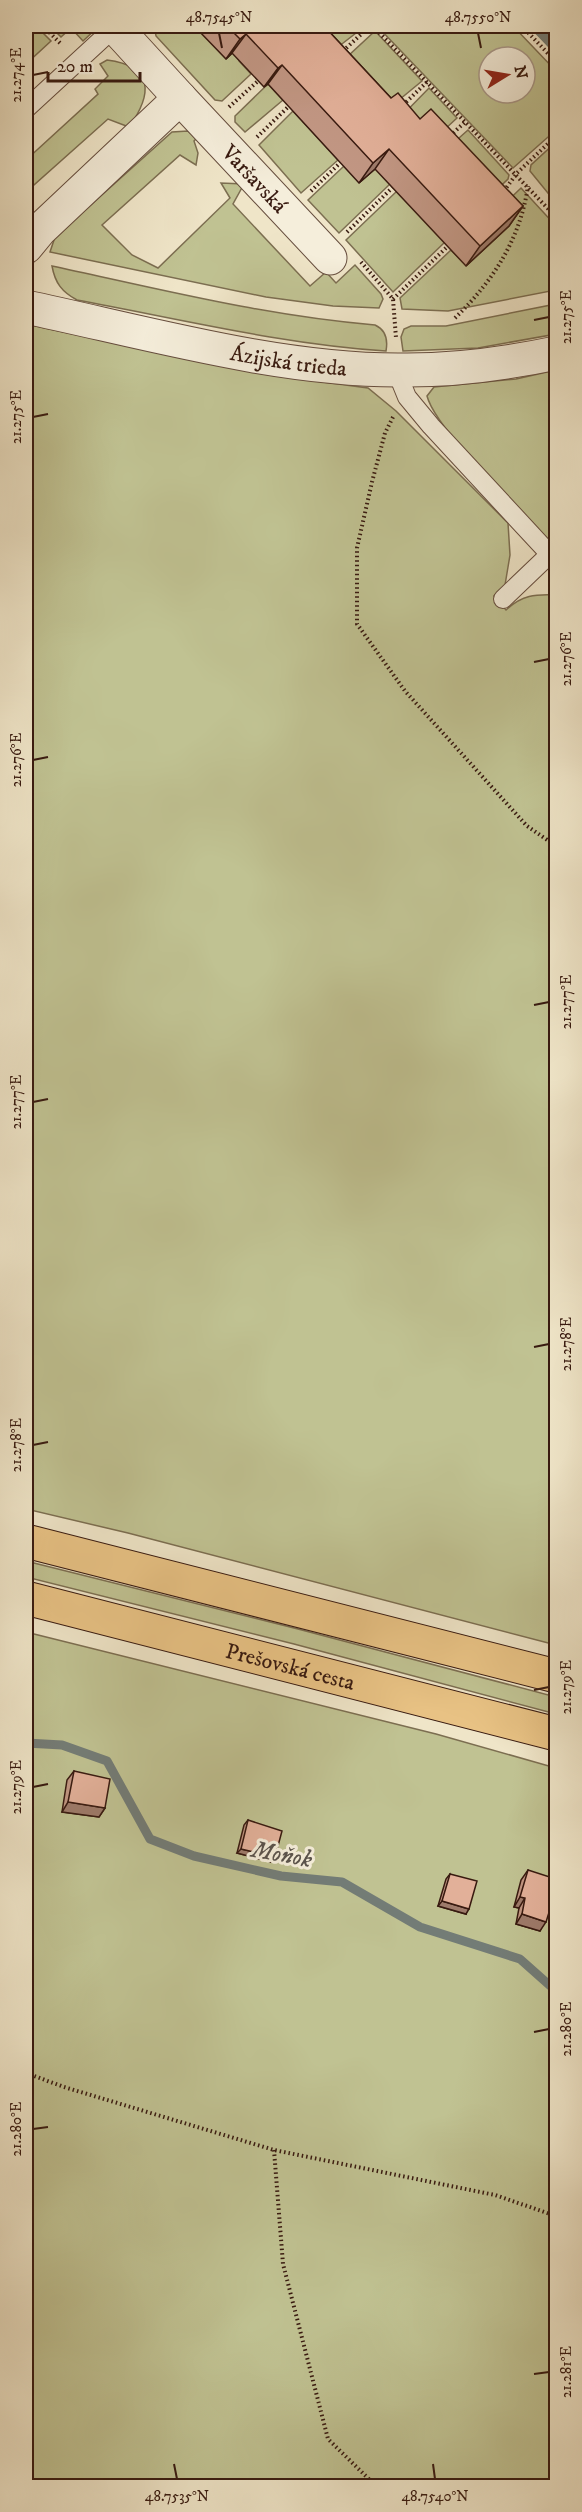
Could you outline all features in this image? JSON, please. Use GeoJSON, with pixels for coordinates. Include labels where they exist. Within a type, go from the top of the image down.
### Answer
{"type":"FeatureCollection","features":[{"type":"Feature","properties":{"kind":"highway"},"geometry":{"type":"LineString","coordinates":[[26,1540],[230,1590],[556,1676]]}},
{"type":"Feature","properties":{"kind":"highway","name":"Prešovská cesta"},"geometry":{"type":"LineString","coordinates":[[26,1598],[556,1734]]}},
{"type":"Feature","properties":{"kind":"street","name":"Varšavská"},"geometry":{"type":"LineString","coordinates":[[116,26],[180,98],[335,249]]}},
{"type":"Feature","properties":{"kind":"street"},"geometry":{"type":"LineString","coordinates":[[26,247],[40,230],[180,98]]}},
{"type":"Feature","properties":{"kind":"street","name":"Ázijská trieda"},"geometry":{"type":"LineString","coordinates":[[26,307],[226,349],[344,367],[396,370],[468,368],[556,353]]}},
{"type":"Feature","properties":{"kind":"lane"},"geometry":{"type":"LineString","coordinates":[[26,109],[116,26]]}},
{"type":"Feature","properties":{"kind":"lane"},"geometry":{"type":"LineString","coordinates":[[396,370],[407,397],[430,426],[553,557],[503,599]]}},
{"type":"Feature","properties":{"kind":"path"},"geometry":{"type":"LineString","coordinates":[[43,26],[54,37]]}},
{"type":"Feature","properties":{"kind":"path"},"geometry":{"type":"LineString","coordinates":[[341,53],[371,26],[511,170],[517,173],[556,217]]}},
{"type":"Feature","properties":{"kind":"path"},"geometry":{"type":"LineString","coordinates":[[522,26],[556,62]]}},
{"type":"Feature","properties":{"kind":"path"},"geometry":{"type":"LineString","coordinates":[[223,112],[258,81]]}},
{"type":"Feature","properties":{"kind":"path"},"geometry":{"type":"LineString","coordinates":[[396,111],[427,82]]}},
{"type":"Feature","properties":{"kind":"path"},"geometry":{"type":"LineString","coordinates":[[251,142],[289,106]]}},
{"type":"Feature","properties":{"kind":"path"},"geometry":{"type":"LineString","coordinates":[[442,144],[465,122]]}},
{"type":"Feature","properties":{"kind":"path"},"geometry":{"type":"LineString","coordinates":[[503,192],[517,173],[556,136]]}},
{"type":"Feature","properties":{"kind":"path"},"geometry":{"type":"LineString","coordinates":[[310,192],[341,162]]}},
{"type":"Feature","properties":{"kind":"path"},"geometry":{"type":"LineString","coordinates":[[455,318],[480,294],[506,256],[520,221],[528,185]]}},
{"type":"Feature","properties":{"kind":"path"},"geometry":{"type":"LineString","coordinates":[[335,249],[393,187]]}},
{"type":"Feature","properties":{"kind":"path"},"geometry":{"type":"LineString","coordinates":[[393,299],[448,246]]}},
{"type":"Feature","properties":{"kind":"path"},"geometry":{"type":"LineString","coordinates":[[396,370],[396,411],[385,433],[357,548],[357,624],[405,692],[527,826],[556,846]]}},
{"type":"Feature","properties":{"kind":"path"},"geometry":{"type":"LineString","coordinates":[[26,2073],[64,2087],[274,2150],[495,2195],[556,2216]]}},
{"type":"Feature","properties":{"kind":"path"},"geometry":{"type":"LineString","coordinates":[[274,2150],[283,2264],[328,2439],[376,2487]]}},
{"type":"Feature","properties":{"kind":"green space"},"geometry":{"type":"Polygon","coordinates":[[[36,26],[51,41],[26,64],[26,28],[36,26]]]}},
{"type":"Feature","properties":{"kind":"green space"},"geometry":{"type":"Polygon","coordinates":[[[50,26],[99,26],[83,41],[71,28],[61,37],[50,26]]]}},
{"type":"Feature","properties":{"kind":"green space"},"geometry":{"type":"Polygon","coordinates":[[[154,26],[201,26],[198,29],[226,59],[236,50],[239,61],[251,74],[222,101],[215,100],[156,36],[154,26]]]}},
{"type":"Feature","properties":{"kind":"green space"},"geometry":{"type":"Polygon","coordinates":[[[329,26],[365,26],[329,54],[310,46],[329,26]]]}},
{"type":"Feature","properties":{"kind":"green space"},"geometry":{"type":"Polygon","coordinates":[[[377,26],[513,26],[531,45],[477,45],[477,105],[537,105],[537,51],[556,71],[556,130],[513,168],[377,26]]]}},
{"type":"Feature","properties":{"kind":"green space"},"geometry":{"type":"Polygon","coordinates":[[[530,26],[556,26],[556,53],[530,26]]]}},
{"type":"Feature","properties":{"kind":"green space"},"geometry":{"type":"Polygon","coordinates":[[[375,31],[422,81],[377,118],[347,57],[375,31]]]}},
{"type":"Feature","properties":{"kind":"green space"},"geometry":{"type":"Polygon","coordinates":[[[107,60],[123,63],[134,68],[141,75],[145,84],[145,93],[137,115],[129,127],[108,119],[26,192],[26,160],[98,94],[95,89],[108,76],[100,64],[107,60]]]}},
{"type":"Feature","properties":{"kind":"green space"},"geometry":{"type":"Polygon","coordinates":[[[268,84],[283,100],[245,132],[235,122],[235,116],[268,84]]]}},
{"type":"Feature","properties":{"kind":"green space"},"geometry":{"type":"Polygon","coordinates":[[[429,88],[457,118],[430,143],[388,130],[429,88]]]}},
{"type":"Feature","properties":{"kind":"green space"},"geometry":{"type":"Polygon","coordinates":[[[293,111],[338,160],[301,193],[259,145],[293,111]]]}},
{"type":"Feature","properties":{"kind":"green space"},"geometry":{"type":"Polygon","coordinates":[[[468,130],[509,175],[508,179],[485,201],[441,154],[468,130]]]}},
{"type":"Feature","properties":{"kind":"green space"},"geometry":{"type":"Polygon","coordinates":[[[188,131],[197,138],[194,141],[198,153],[196,165],[180,155],[102,225],[132,255],[158,268],[230,198],[221,183],[244,184],[233,204],[310,286],[326,272],[336,283],[355,265],[381,294],[383,299],[379,308],[333,306],[266,297],[50,252],[55,237],[172,132],[188,131]]]}},
{"type":"Feature","properties":{"kind":"green space"},"geometry":{"type":"Polygon","coordinates":[[[556,142],[556,165],[552,169],[556,174],[556,203],[530,171],[531,165],[556,142]]]}},
{"type":"Feature","properties":{"kind":"green space"},"geometry":{"type":"Polygon","coordinates":[[[344,166],[359,182],[376,168],[390,184],[339,233],[308,200],[344,166]]]}},
{"type":"Feature","properties":{"kind":"green space"},"geometry":{"type":"Polygon","coordinates":[[[521,188],[556,226],[556,290],[448,311],[402,309],[400,298],[451,250],[466,265],[496,212],[521,188]]]}},
{"type":"Feature","properties":{"kind":"green space"},"geometry":{"type":"Polygon","coordinates":[[[397,191],[445,242],[393,292],[346,240],[397,191]]]}},
{"type":"Feature","properties":{"kind":"green space"},"geometry":{"type":"Polygon","coordinates":[[[52,266],[253,308],[375,325],[382,330],[385,336],[386,351],[269,337],[77,300],[60,286],[52,266]]]}},
{"type":"Feature","properties":{"kind":"green space"},"geometry":{"type":"Polygon","coordinates":[[[556,304],[556,334],[478,348],[403,351],[401,337],[404,329],[411,326],[446,326],[556,304]]]}},
{"type":"Feature","properties":{"kind":"green space"},"geometry":{"type":"Polygon","coordinates":[[[26,324],[263,374],[368,388],[396,411],[508,523],[510,555],[505,585],[494,596],[506,610],[529,596],[556,595],[556,1645],[128,1533],[26,1509],[26,324]]]}},
{"type":"Feature","properties":{"kind":"green space"},"geometry":{"type":"Polygon","coordinates":[[[556,370],[556,549],[464,452],[434,411],[427,396],[434,387],[516,379],[556,370]]]}},
{"type":"Feature","properties":{"kind":"green space"},"geometry":{"type":"Polygon","coordinates":[[[26,1561],[556,1697],[556,1714],[294,1644],[26,1577],[26,1561]]]}},
{"type":"Feature","properties":{"kind":"green space"},"geometry":{"type":"Polygon","coordinates":[[[26,1632],[436,1734],[556,1768],[556,2486],[26,2486],[26,1632]]]}},
{"type":"Feature","properties":{"kind":"building"},"geometry":{"type":"Polygon","coordinates":[[[227,26],[324,26],[391,98],[398,93],[420,119],[431,109],[523,206],[480,246],[389,149],[373,163],[282,65],[278,68],[246,34],[240,39],[227,26]]]}},
{"type":"Feature","properties":{"kind":"building"},"geometry":{"type":"Polygon","coordinates":[[[74,1771],[110,1779],[105,1808],[68,1802],[74,1771]]]}},
{"type":"Feature","properties":{"kind":"building"},"geometry":{"type":"Polygon","coordinates":[[[248,1820],[282,1831],[275,1857],[241,1849],[248,1820]]]}},
{"type":"Feature","properties":{"kind":"building"},"geometry":{"type":"Polygon","coordinates":[[[528,1870],[556,1879],[556,1896],[546,1922],[522,1914],[525,1898],[520,1897],[528,1870]]]}},
{"type":"Feature","properties":{"kind":"building"},"geometry":{"type":"Polygon","coordinates":[[[450,1874],[477,1881],[469,1909],[442,1901],[450,1874]]]}},
{"type":"Feature","properties":{"kind":"waterway"},"geometry":{"type":"LineString","coordinates":[[534,26],[556,49]]}},
{"type":"Feature","properties":{"kind":"waterway","name":"Moňok"},"geometry":{"type":"LineString","coordinates":[[26,1743],[62,1745],[107,1761],[150,1839],[194,1856],[281,1876],[342,1882],[420,1927],[520,1959],[556,1991]]}}]}
